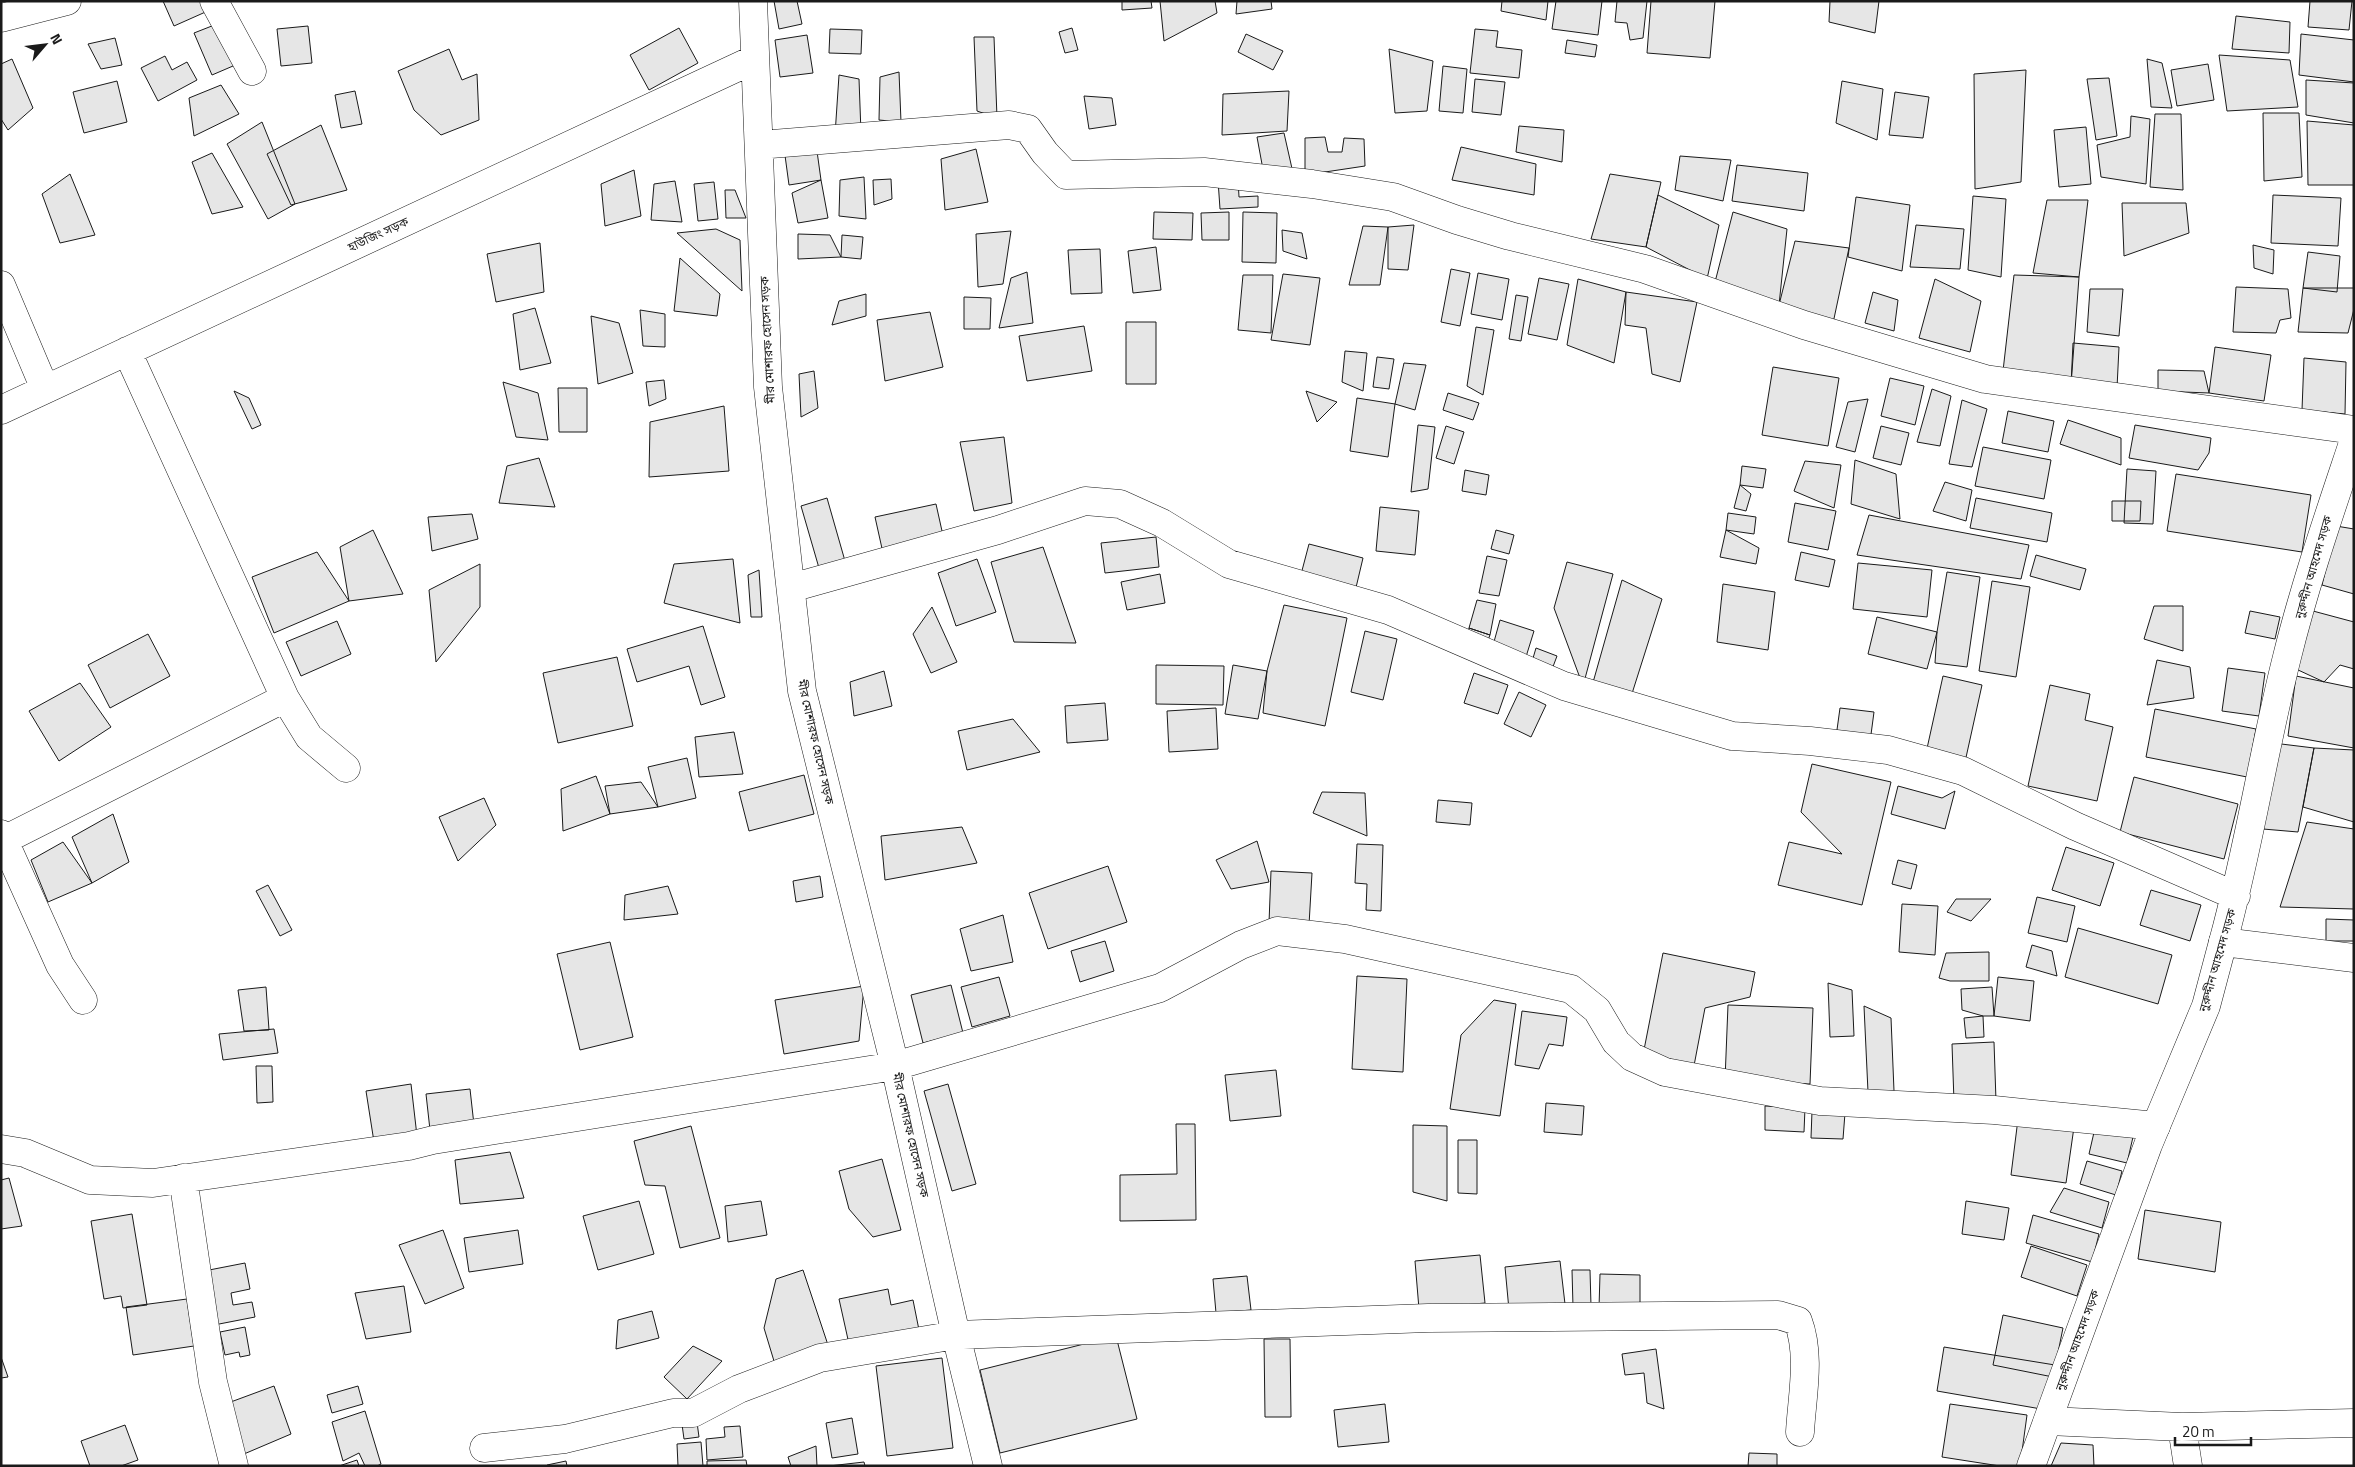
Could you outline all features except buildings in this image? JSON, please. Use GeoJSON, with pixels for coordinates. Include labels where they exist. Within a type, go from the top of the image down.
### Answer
{"type":"FeatureCollection","features":[{"type":"Feature","properties":{"kind":"street"},"geometry":{"type":"LineString","coordinates":[[1,18],[67,1]]}},
{"type":"Feature","properties":{"kind":"street"},"geometry":{"type":"LineString","coordinates":[[214,1],[252,71]]}},
{"type":"Feature","properties":{"kind":"street","name":"মীর মোশারফ হোসেন সড়ক"},"geometry":{"type":"LineString","coordinates":[[753,1],[768,387],[792,588],[802,691],[895,1066],[956,1336],[988,1466]]}},
{"type":"Feature","properties":{"kind":"street","name":"হাউজিং সড়ক"},"geometry":{"type":"LineString","coordinates":[[1,410],[755,59]]}},
{"type":"Feature","properties":{"kind":"street"},"geometry":{"type":"LineString","coordinates":[[759,145],[1009,125],[1028,130],[1045,153],[1066,175],[1204,172],[1312,184],[1393,197],[1457,220],[1510,236],[1645,269],[1804,325],[1985,379],[2354,430]]}},
{"type":"Feature","properties":{"kind":"street"},"geometry":{"type":"LineString","coordinates":[[1,285],[44,389]]}},
{"type":"Feature","properties":{"kind":"street"},"geometry":{"type":"LineString","coordinates":[[127,351],[285,698],[309,737],[346,768]]}},
{"type":"Feature","properties":{"kind":"street","name":"নুরুদ্দীন আহমেদ সড়ক"},"geometry":{"type":"LineString","coordinates":[[2031,1466],[2156,1126],[2206,1006],[2236,896],[2287,657],[2321,538],[2354,440]]}},
{"type":"Feature","properties":{"kind":"street"},"geometry":{"type":"LineString","coordinates":[[792,588],[998,530],[1086,502],[1120,504],[1162,523],[1229,564],[1388,610],[1564,686],[1732,736],[1810,741],[1888,750],[1963,771],[2075,826],[2236,896]]}},
{"type":"Feature","properties":{"kind":"street"},"geometry":{"type":"LineString","coordinates":[[83,1000],[60,965],[3,837],[285,698]]}},
{"type":"Feature","properties":{"kind":"street"},"geometry":{"type":"LineString","coordinates":[[1,1149],[25,1153],[90,1180],[153,1183],[409,1146],[433,1140],[895,1066],[1160,988],[1242,945],[1277,932],[1345,939],[1571,988],[1597,1010],[1616,1042],[1632,1056],[1665,1072],[1820,1101],[1994,1110],[2156,1126]]}},
{"type":"Feature","properties":{"kind":"street"},"geometry":{"type":"LineString","coordinates":[[2223,942],[2354,958]]}},
{"type":"Feature","properties":{"kind":"street"},"geometry":{"type":"LineString","coordinates":[[183,1178],[213,1382],[234,1466]]}},
{"type":"Feature","properties":{"kind":"street"},"geometry":{"type":"LineString","coordinates":[[484,1448],[565,1439],[673,1413],[693,1413],[739,1389],[820,1358],[956,1336],[1428,1318],[1778,1315],[1798,1321],[1804,1337],[1800,1432]]}},
{"type":"Feature","properties":{"kind":"street"},"geometry":{"type":"LineString","coordinates":[[2048,1422],[2182,1427],[2354,1423]]}},
{"type":"Feature","properties":{"kind":"street"},"geometry":{"type":"LineString","coordinates":[[2182,1427],[2188,1466]]}}]}
